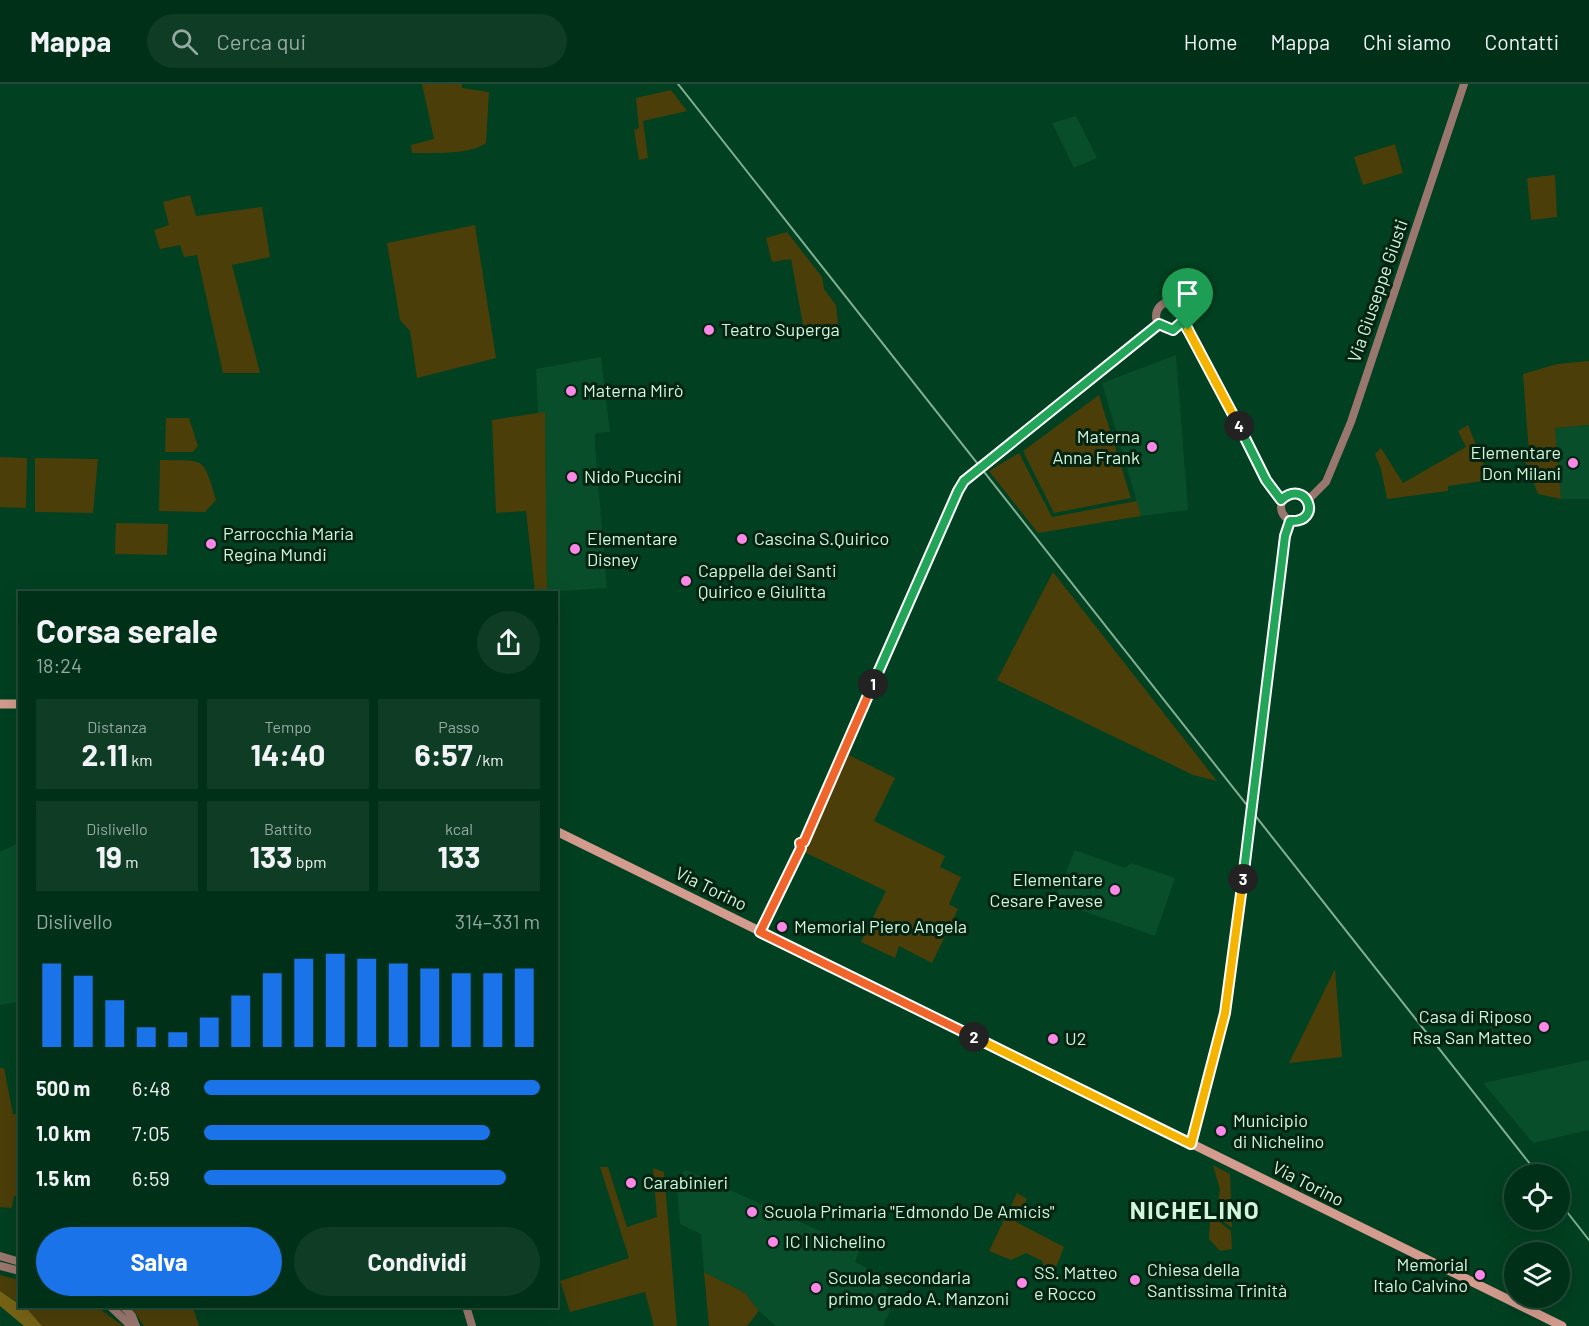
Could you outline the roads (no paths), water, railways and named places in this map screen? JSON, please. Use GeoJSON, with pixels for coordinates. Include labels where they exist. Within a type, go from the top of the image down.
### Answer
{"type":"FeatureCollection","features":[{"type":"Feature","properties":{"kind":"main road"},"geometry":{"type":"LineString","coordinates":[[0,704],[18,704]]}},
{"type":"Feature","properties":{"kind":"main road","name":"Via Torino"},"geometry":{"type":"LineString","coordinates":[[558,832],[1562,1326]]}},
{"type":"Feature","properties":{"kind":"street","name":"Via Giuseppe Giusti"},"geometry":{"type":"LineString","coordinates":[[1308,500],[1326,482],[1351,422],[1464,84]]}},
{"type":"Feature","properties":{"kind":"street"},"geometry":{"type":"LineString","coordinates":[[1159,324],[1158,311],[1169,303],[1180,308],[1183,321],[1201,349],[1266,480],[1281,500],[1283,515],[1290,521],[1299,521],[1306,517],[1310,509],[1308,500],[1300,493],[1291,493],[1281,500]]}},
{"type":"Feature","properties":{"kind":"street"},"geometry":{"type":"LineString","coordinates":[[1173,330],[1183,321]]}},
{"type":"Feature","properties":{"kind":"street"},"geometry":{"type":"LineString","coordinates":[[1159,324],[1189,337],[1201,349]]}},
{"type":"Feature","properties":{"kind":"street"},"geometry":{"type":"LineString","coordinates":[[760,932],[803,845],[913,591],[964,481],[1159,324]]}},
{"type":"Feature","properties":{"kind":"street"},"geometry":{"type":"LineString","coordinates":[[1191,1144],[1225,1013],[1285,536],[1290,521]]}},
{"type":"Feature","properties":{"kind":"street"},"geometry":{"type":"LineString","coordinates":[[0,1256],[18,1261]]}},
{"type":"Feature","properties":{"kind":"street"},"geometry":{"type":"LineString","coordinates":[[0,1266],[18,1270]]}},
{"type":"Feature","properties":{"kind":"street"},"geometry":{"type":"LineString","coordinates":[[112,1308],[134,1326]]}},
{"type":"Feature","properties":{"kind":"street"},"geometry":{"type":"LineString","coordinates":[[125,1308],[132,1316],[134,1326]]}},
{"type":"Feature","properties":{"kind":"street"},"geometry":{"type":"LineString","coordinates":[[467,1308],[472,1326]]}},
{"type":"Feature","properties":{"kind":"railway"},"geometry":{"type":"LineString","coordinates":[[678,84],[1530,1164]]}},
{"type":"Feature","properties":{"kind":"railway"},"geometry":{"type":"LineString","coordinates":[[1570,1216],[1589,1240]]}},
{"type":"Feature","properties":{"kind":"place","name":"Teatro Superga"},"geometry":{"type":"Point","coordinates":[709,330]}},
{"type":"Feature","properties":{"kind":"place","name":"Materna Mirò"},"geometry":{"type":"Point","coordinates":[571,391]}},
{"type":"Feature","properties":{"kind":"place","name":"Materna Anna Frank"},"geometry":{"type":"Point","coordinates":[1152,447]}},
{"type":"Feature","properties":{"kind":"place","name":"Elementare Don Milani"},"geometry":{"type":"Point","coordinates":[1573,463]}},
{"type":"Feature","properties":{"kind":"place","name":"Nido Puccini"},"geometry":{"type":"Point","coordinates":[572,477]}},
{"type":"Feature","properties":{"kind":"place","name":"Cascina S.Quirico"},"geometry":{"type":"Point","coordinates":[742,539]}},
{"type":"Feature","properties":{"kind":"place","name":"Parrocchia Maria Regina Mundi"},"geometry":{"type":"Point","coordinates":[211,544]}},
{"type":"Feature","properties":{"kind":"place","name":"Elementare Disney"},"geometry":{"type":"Point","coordinates":[575,549]}},
{"type":"Feature","properties":{"kind":"place","name":"Cappella dei Santi Quirico e Giulitta"},"geometry":{"type":"Point","coordinates":[686,581]}},
{"type":"Feature","properties":{"kind":"place","name":"Elementare Cesare Pavese"},"geometry":{"type":"Point","coordinates":[1115,890]}},
{"type":"Feature","properties":{"kind":"place","name":"Memorial Piero Angela"},"geometry":{"type":"Point","coordinates":[782,927]}},
{"type":"Feature","properties":{"kind":"place","name":"Casa di Riposo Rsa San Matteo"},"geometry":{"type":"Point","coordinates":[1544,1027]}},
{"type":"Feature","properties":{"kind":"place","name":"U2"},"geometry":{"type":"Point","coordinates":[1053,1039]}},
{"type":"Feature","properties":{"kind":"place","name":"Municipio di Nichelino"},"geometry":{"type":"Point","coordinates":[1221,1131]}},
{"type":"Feature","properties":{"kind":"place","name":"Carabinieri"},"geometry":{"type":"Point","coordinates":[631,1183]}},
{"type":"Feature","properties":{"kind":"place","name":"Scuola Primaria \"Edmondo De Amicis\""},"geometry":{"type":"Point","coordinates":[752,1212]}},
{"type":"Feature","properties":{"kind":"place","name":"IC I Nichelino"},"geometry":{"type":"Point","coordinates":[773,1242]}},
{"type":"Feature","properties":{"kind":"place","name":"Memorial Italo Calvino"},"geometry":{"type":"Point","coordinates":[1480,1275]}},
{"type":"Feature","properties":{"kind":"place","name":"Chiesa della Santissima Trinità"},"geometry":{"type":"Point","coordinates":[1135,1280]}},
{"type":"Feature","properties":{"kind":"place","name":"SS. Matteo e Rocco"},"geometry":{"type":"Point","coordinates":[1022,1283]}},
{"type":"Feature","properties":{"kind":"place","name":"Scuola secondaria primo grado A. Manzoni"},"geometry":{"type":"Point","coordinates":[816,1288]}},
{"type":"Feature","properties":{"kind":"district","name":"NICHELINO"},"geometry":{"type":"Point","coordinates":[1195,1211]}}]}
